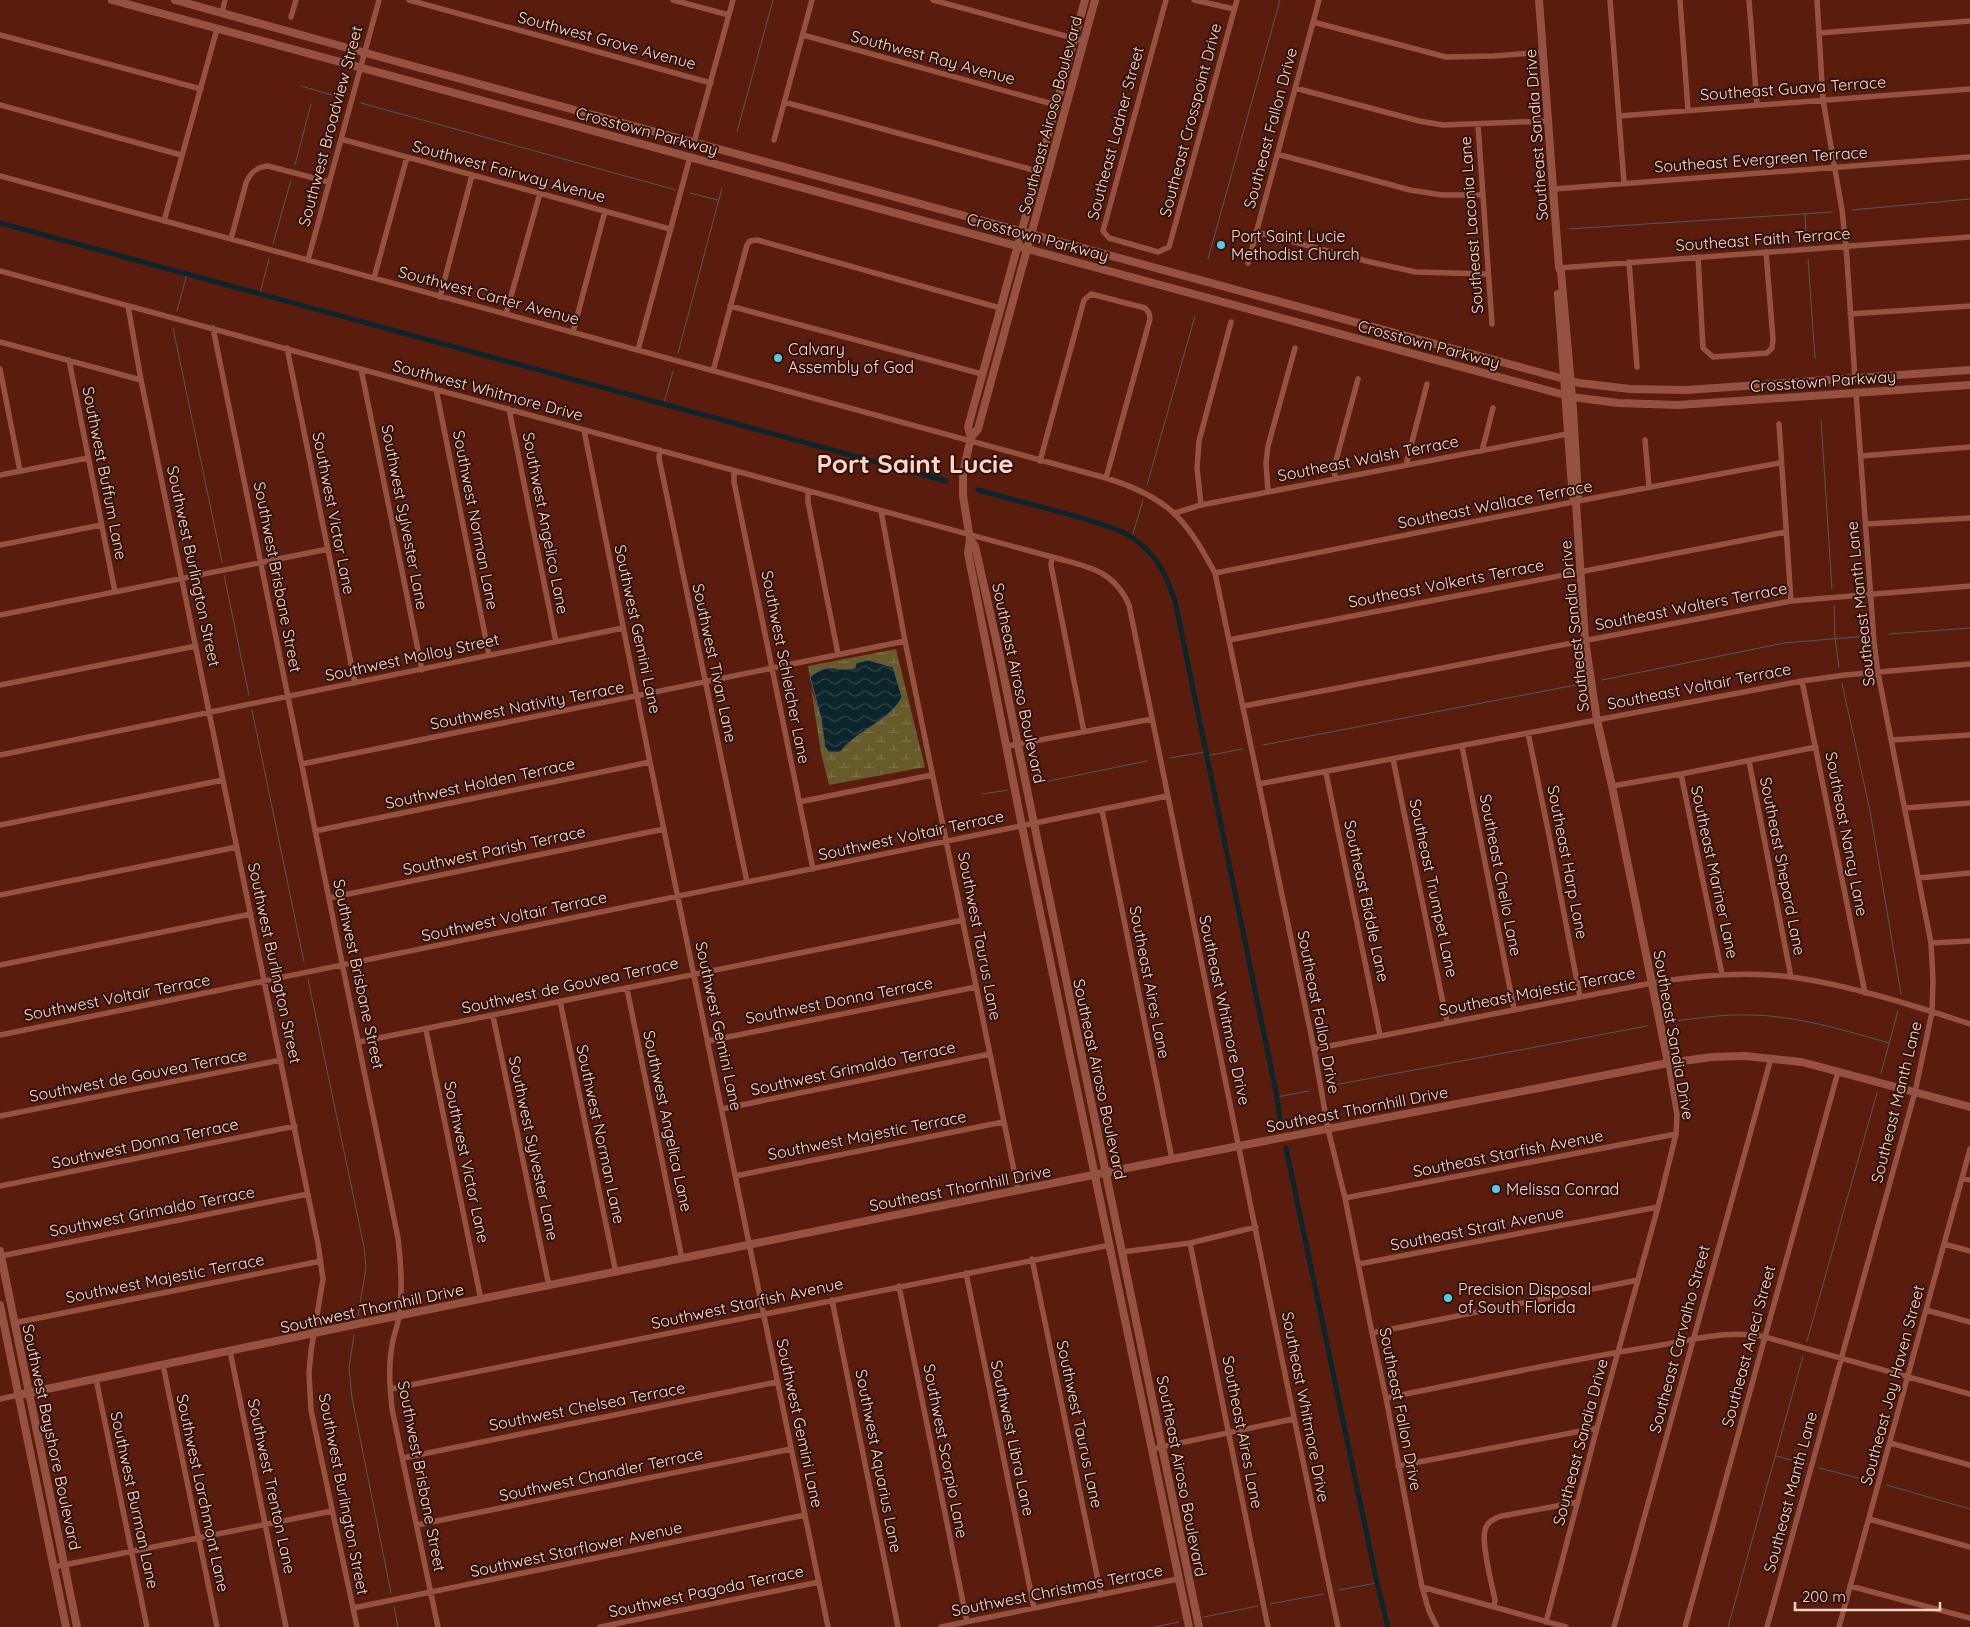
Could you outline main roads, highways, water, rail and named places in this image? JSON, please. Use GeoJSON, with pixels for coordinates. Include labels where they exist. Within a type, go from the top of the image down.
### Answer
{"type":"FeatureCollection","features":[{"type":"Feature","properties":{"kind":"main road","name":"Crosstown Parkway"},"geometry":{"type":"LineString","coordinates":[[112,0],[1569,396],[1618,403],[1671,406],[1970,383]]}},
{"type":"Feature","properties":{"kind":"main road","name":"Crosstown Parkway"},"geometry":{"type":"LineString","coordinates":[[175,0],[1567,380],[1616,388],[1673,390],[1970,370]]}},
{"type":"Feature","properties":{"kind":"main road","name":"Southeast Airoso Boulevard"},"geometry":{"type":"LineString","coordinates":[[971,439],[968,428],[982,374],[1085,0]]}},
{"type":"Feature","properties":{"kind":"main road","name":"Southeast Airoso Boulevard"},"geometry":{"type":"LineString","coordinates":[[1095,0],[978,429],[971,439],[964,473],[963,496],[970,537],[968,553],[1008,746],[1022,826],[1189,1627]]}},
{"type":"Feature","properties":{"kind":"main road","name":"Southeast Sandia Drive"},"geometry":{"type":"LineString","coordinates":[[1539,0],[1554,189],[1559,268],[1557,273],[1578,497],[1576,503],[1586,640],[1597,720],[1668,1063]]}},
{"type":"Feature","properties":{"kind":"main road"},"geometry":{"type":"LineString","coordinates":[[1970,375],[1970,383]]}},
{"type":"Feature","properties":{"kind":"main road","name":"Southeast Sandia Drive"},"geometry":{"type":"LineString","coordinates":[[1569,396],[1567,434],[1573,497],[1576,503]]}},
{"type":"Feature","properties":{"kind":"main road","name":"Southeast Airoso Boulevard"},"geometry":{"type":"LineString","coordinates":[[970,537],[976,546],[1018,744],[1199,1627]]}},
{"type":"Feature","properties":{"kind":"main road","name":"Southeast Thornhill Drive"},"geometry":{"type":"LineString","coordinates":[[750,1245],[1172,1159],[1668,1063],[1712,1057],[1745,1056],[1802,1062],[1970,1107]]}},
{"type":"Feature","properties":{"kind":"main road","name":"Southwest Thornhill Drive"},"geometry":{"type":"LineString","coordinates":[[18,1395],[750,1245]]}},
{"type":"Feature","properties":{"kind":"main road","name":"Southwest Bayshore Boulevard"},"geometry":{"type":"LineString","coordinates":[[0,1254],[77,1627]]}},
{"type":"Feature","properties":{"kind":"main road"},"geometry":{"type":"LineString","coordinates":[[0,1276],[8,1307],[12,1310]]}},
{"type":"Feature","properties":{"kind":"main road","name":"Southwest Bayshore Boulevard"},"geometry":{"type":"LineString","coordinates":[[0,1305],[66,1627]]}},
{"type":"Feature","properties":{"kind":"main road"},"geometry":{"type":"LineString","coordinates":[[1172,1546],[1182,1544]]}},
{"type":"Feature","properties":{"kind":"water"},"geometry":{"type":"Polygon","coordinates":[[[868,660],[893,667],[902,697],[890,712],[855,738],[840,752],[829,752],[825,747],[821,718],[810,677],[828,668],[855,668],[856,663],[868,660]]]}},
{"type":"Feature","properties":{"kind":"waterway"},"geometry":{"type":"LineString","coordinates":[[737,132],[773,0]]}},
{"type":"Feature","properties":{"kind":"waterway"},"geometry":{"type":"LineString","coordinates":[[1208,259],[1280,0]]}},
{"type":"Feature","properties":{"kind":"waterway"},"geometry":{"type":"LineString","coordinates":[[301,86],[342,98]]}},
{"type":"Feature","properties":{"kind":"waterway"},"geometry":{"type":"LineString","coordinates":[[361,103],[676,190]]}},
{"type":"Feature","properties":{"kind":"waterway"},"geometry":{"type":"LineString","coordinates":[[295,165],[311,104]]}},
{"type":"Feature","properties":{"kind":"waterway"},"geometry":{"type":"LineString","coordinates":[[273,244],[291,180]]}},
{"type":"Feature","properties":{"kind":"waterway"},"geometry":{"type":"LineString","coordinates":[[678,353],[722,188]]}},
{"type":"Feature","properties":{"kind":"waterway"},"geometry":{"type":"LineString","coordinates":[[690,193],[718,200]]}},
{"type":"Feature","properties":{"kind":"waterway"},"geometry":{"type":"LineString","coordinates":[[1852,210],[1970,199]]}},
{"type":"Feature","properties":{"kind":"waterway"},"geometry":{"type":"LineString","coordinates":[[1569,229],[1833,212]]}},
{"type":"Feature","properties":{"kind":"waterway"},"geometry":{"type":"LineString","coordinates":[[1805,214],[1806,238]]}},
{"type":"Feature","properties":{"kind":"waterway"},"geometry":{"type":"LineString","coordinates":[[0,223],[946,481]]}},
{"type":"Feature","properties":{"kind":"waterway"},"geometry":{"type":"LineString","coordinates":[[260,293],[269,259]]}},
{"type":"Feature","properties":{"kind":"waterway"},"geometry":{"type":"LineString","coordinates":[[1808,259],[1815,358]]}},
{"type":"Feature","properties":{"kind":"waterway"},"geometry":{"type":"LineString","coordinates":[[177,311],[187,274]]}},
{"type":"Feature","properties":{"kind":"waterway"},"geometry":{"type":"LineString","coordinates":[[1147,485],[1195,316]]}},
{"type":"Feature","properties":{"kind":"waterway"},"geometry":{"type":"LineString","coordinates":[[173,328],[222,562]]}},
{"type":"Feature","properties":{"kind":"waterway"},"geometry":{"type":"LineString","coordinates":[[664,403],[673,371]]}},
{"type":"Feature","properties":{"kind":"waterway"},"geometry":{"type":"LineString","coordinates":[[1821,420],[1832,589]]}},
{"type":"Feature","properties":{"kind":"waterway"},"geometry":{"type":"LineString","coordinates":[[978,490],[1080,518],[1124,533],[1148,551],[1160,566],[1168,582],[1175,601],[1277,1097],[1281,1126]]}},
{"type":"Feature","properties":{"kind":"waterway"},"geometry":{"type":"LineString","coordinates":[[1132,537],[1143,500]]}},
{"type":"Feature","properties":{"kind":"waterway"},"geometry":{"type":"LineString","coordinates":[[224,575],[249,695]]}},
{"type":"Feature","properties":{"kind":"waterway"},"geometry":{"type":"LineString","coordinates":[[1834,605],[1835,638],[1839,667]]}},
{"type":"Feature","properties":{"kind":"waterway"},"geometry":{"type":"LineString","coordinates":[[1889,634],[1970,628]]}},
{"type":"Feature","properties":{"kind":"waterway"},"geometry":{"type":"LineString","coordinates":[[1602,680],[1784,643],[1868,636]]}},
{"type":"Feature","properties":{"kind":"waterway"},"geometry":{"type":"LineString","coordinates":[[1842,683],[1870,811],[1901,994]]}},
{"type":"Feature","properties":{"kind":"waterway"},"geometry":{"type":"LineString","coordinates":[[1263,745],[1581,684]]}},
{"type":"Feature","properties":{"kind":"waterway"},"geometry":{"type":"LineString","coordinates":[[252,710],[304,962]]}},
{"type":"Feature","properties":{"kind":"waterway"},"geometry":{"type":"LineString","coordinates":[[1206,756],[1242,749]]}},
{"type":"Feature","properties":{"kind":"waterway"},"geometry":{"type":"LineString","coordinates":[[1170,758],[1205,752]]}},
{"type":"Feature","properties":{"kind":"waterway"},"geometry":{"type":"LineString","coordinates":[[1034,784],[1147,761]]}},
{"type":"Feature","properties":{"kind":"waterway"},"geometry":{"type":"LineString","coordinates":[[982,794],[1008,790]]}},
{"type":"Feature","properties":{"kind":"waterway"},"geometry":{"type":"LineString","coordinates":[[308,979],[364,1247],[366,1268],[358,1316]]}},
{"type":"Feature","properties":{"kind":"waterway"},"geometry":{"type":"LineString","coordinates":[[1881,1073],[1898,1011]]}},
{"type":"Feature","properties":{"kind":"waterway"},"geometry":{"type":"LineString","coordinates":[[1671,1021],[1728,1015],[1765,1016],[1801,1020],[1889,1043]]}},
{"type":"Feature","properties":{"kind":"waterway"},"geometry":{"type":"LineString","coordinates":[[1329,1086],[1647,1026]]}},
{"type":"Feature","properties":{"kind":"waterway"},"geometry":{"type":"LineString","coordinates":[[1277,1097],[1309,1091]]}},
{"type":"Feature","properties":{"kind":"waterway"},"geometry":{"type":"LineString","coordinates":[[1807,1341],[1877,1093]]}},
{"type":"Feature","properties":{"kind":"waterway"},"geometry":{"type":"LineString","coordinates":[[1286,1148],[1377,1583],[1388,1627]]}},
{"type":"Feature","properties":{"kind":"waterway"},"geometry":{"type":"LineString","coordinates":[[354,1335],[349,1368],[352,1398],[391,1593]]}},
{"type":"Feature","properties":{"kind":"waterway"},"geometry":{"type":"LineString","coordinates":[[1728,1627],[1803,1356]]}},
{"type":"Feature","properties":{"kind":"waterway"},"geometry":{"type":"LineString","coordinates":[[1776,1456],[1807,1464]]}},
{"type":"Feature","properties":{"kind":"waterway"},"geometry":{"type":"LineString","coordinates":[[1819,1468],[1870,1481]]}},
{"type":"Feature","properties":{"kind":"waterway"},"geometry":{"type":"LineString","coordinates":[[1887,1485],[1970,1509]]}},
{"type":"Feature","properties":{"kind":"waterway"},"geometry":{"type":"LineString","coordinates":[[1339,1590],[1377,1583]]}},
{"type":"Feature","properties":{"kind":"waterway"},"geometry":{"type":"LineString","coordinates":[[1270,1604],[1324,1594]]}},
{"type":"Feature","properties":{"kind":"waterway"},"geometry":{"type":"LineString","coordinates":[[1204,1617],[1258,1606]]}},
{"type":"Feature","properties":{"kind":"waterway"},"geometry":{"type":"LineString","coordinates":[[394,1607],[398,1627]]}},
{"type":"Feature","properties":{"kind":"waterway"},"geometry":{"type":"LineString","coordinates":[[1154,1627],[1179,1622]]}},
{"type":"Feature","properties":{"kind":"place","name":"Port Saint Lucie Methodist Church"},"geometry":{"type":"Point","coordinates":[1221,245]}},
{"type":"Feature","properties":{"kind":"place","name":"Calvary Assembly of God"},"geometry":{"type":"Point","coordinates":[778,358]}},
{"type":"Feature","properties":{"kind":"place","name":"Melissa Conrad"},"geometry":{"type":"Point","coordinates":[1496,1189]}},
{"type":"Feature","properties":{"kind":"place","name":"Precision Disposal of South Florida"},"geometry":{"type":"Point","coordinates":[1448,1298]}},
{"type":"Feature","properties":{"kind":"district","name":"Port Saint Lucie"},"geometry":{"type":"Point","coordinates":[915,464]}}]}
